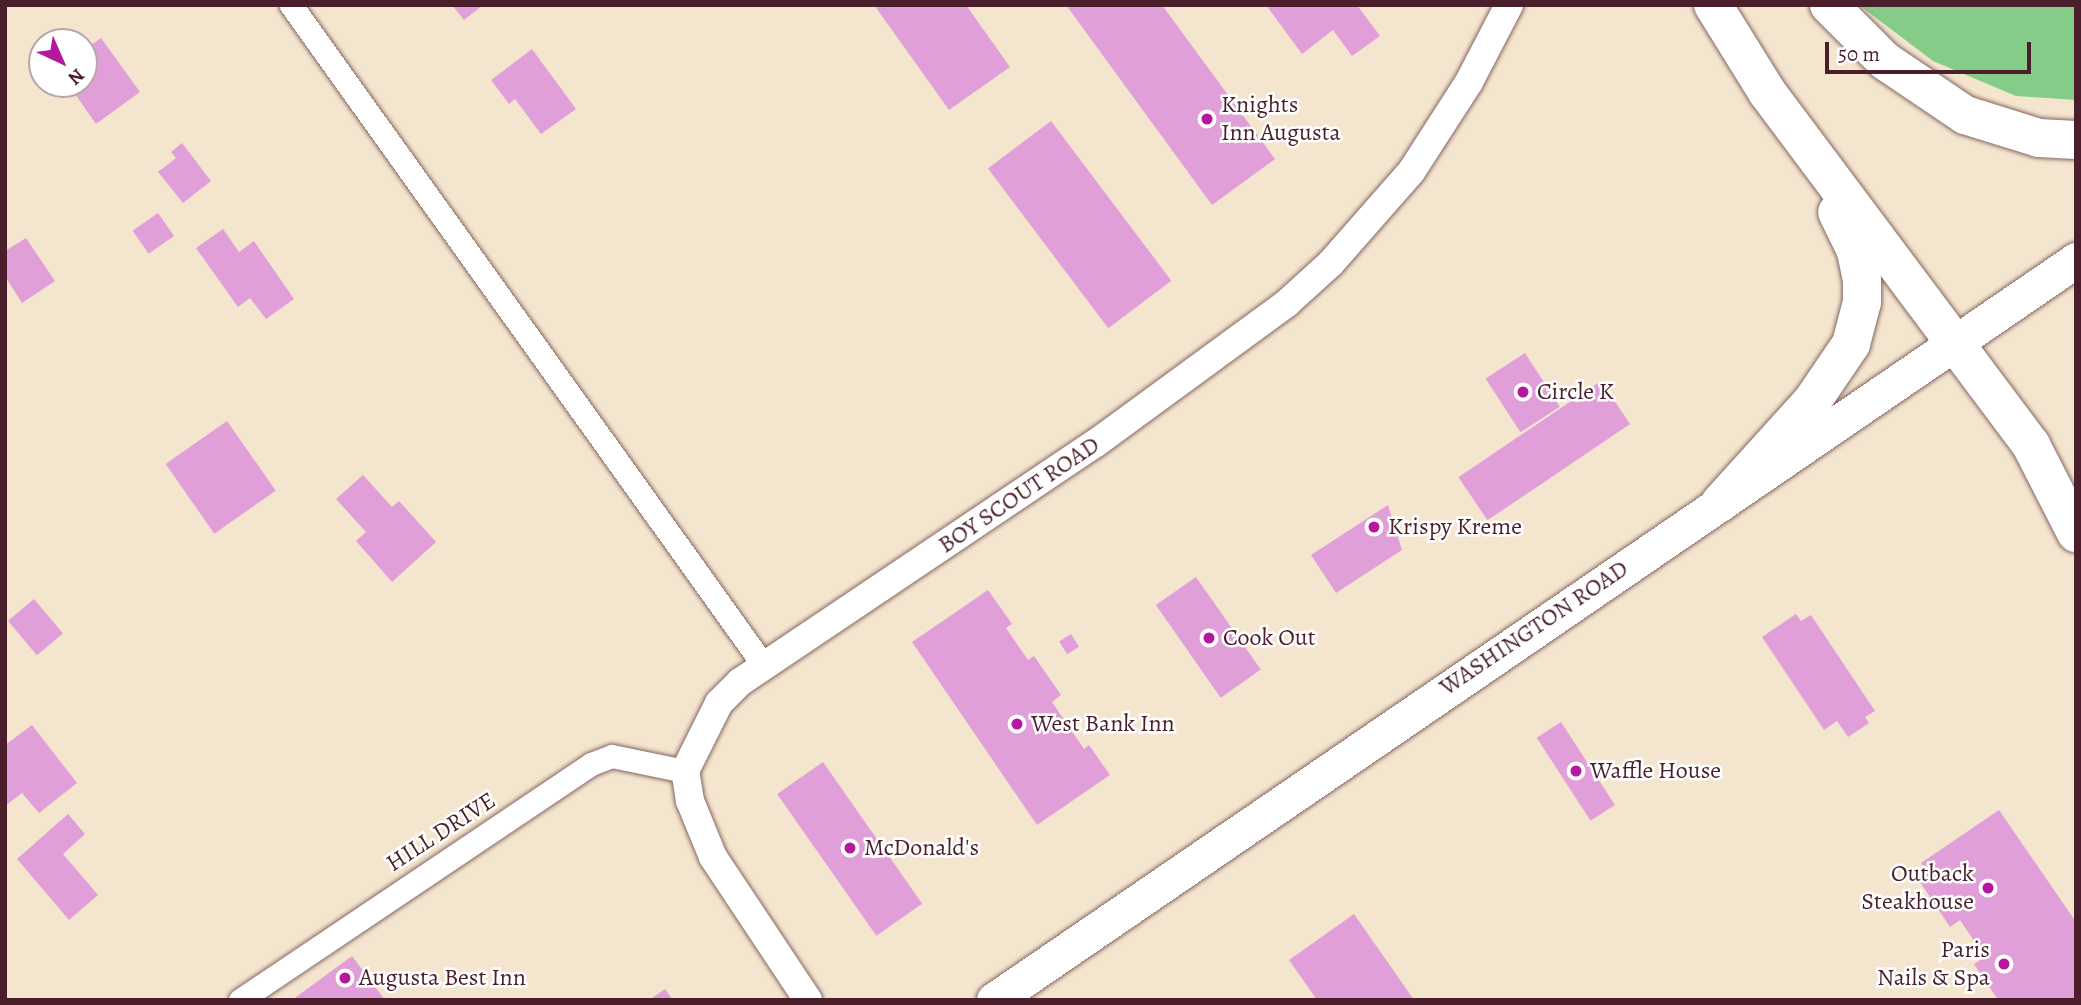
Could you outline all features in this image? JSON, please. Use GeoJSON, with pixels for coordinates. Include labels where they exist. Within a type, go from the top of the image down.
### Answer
{"type":"FeatureCollection","features":[{"type":"Feature","properties":{"kind":"highway"},"geometry":{"type":"LineString","coordinates":[[1712,5],[1767,92],[2031,445],[2076,533]]}},
{"type":"Feature","properties":{"kind":"highway"},"geometry":{"type":"LineString","coordinates":[[1712,5],[1757,105],[1846,226],[1861,280],[1858,322],[1839,368],[1720,503]]}},
{"type":"Feature","properties":{"kind":"highway"},"geometry":{"type":"LineString","coordinates":[[1829,5],[1885,61],[1965,115],[2039,138],[2076,139]]}},
{"type":"Feature","properties":{"kind":"main road","name":"WASHINGTON ROAD"},"geometry":{"type":"LineString","coordinates":[[993,1000],[2076,260]]}},
{"type":"Feature","properties":{"kind":"street"},"geometry":{"type":"LineString","coordinates":[[291,5],[764,666]]}},
{"type":"Feature","properties":{"kind":"street","name":"BOY SCOUT ROAD"},"geometry":{"type":"LineString","coordinates":[[685,771],[719,703],[764,666],[1096,443],[1287,303],[1331,263],[1411,172],[1469,82],[1509,5]]}},
{"type":"Feature","properties":{"kind":"street","name":"HILL DRIVE"},"geometry":{"type":"LineString","coordinates":[[240,1000],[591,764],[612,756],[685,771]]}},
{"type":"Feature","properties":{"kind":"street"},"geometry":{"type":"LineString","coordinates":[[685,771],[690,801],[713,857],[808,1000]]}},
{"type":"Feature","properties":{"kind":"green space"},"geometry":{"type":"Polygon","coordinates":[[[1859,5],[2076,5],[2076,100],[2016,96],[1933,61],[1859,5]]]}},
{"type":"Feature","properties":{"kind":"building"},"geometry":{"type":"Polygon","coordinates":[[[452,5],[483,5],[464,20],[452,5]]]}},
{"type":"Feature","properties":{"kind":"building"},"geometry":{"type":"Polygon","coordinates":[[[874,5],[966,5],[1010,67],[949,110],[874,5]]]}},
{"type":"Feature","properties":{"kind":"building"},"geometry":{"type":"Polygon","coordinates":[[[1066,5],[1162,5],[1275,159],[1212,205],[1066,5]]]}},
{"type":"Feature","properties":{"kind":"building"},"geometry":{"type":"Polygon","coordinates":[[[1266,5],[1357,5],[1380,36],[1352,56],[1333,30],[1302,54],[1266,5]]]}},
{"type":"Feature","properties":{"kind":"building"},"geometry":{"type":"Polygon","coordinates":[[[101,38],[140,92],[96,124],[78,98],[98,98],[98,40],[101,38]]]}},
{"type":"Feature","properties":{"kind":"building"},"geometry":{"type":"Polygon","coordinates":[[[532,49],[576,109],[541,134],[515,99],[509,104],[491,80],[532,49]]]}},
{"type":"Feature","properties":{"kind":"building"},"geometry":{"type":"Polygon","coordinates":[[[1051,121],[1171,281],[1108,328],[988,169],[1051,121]]]}},
{"type":"Feature","properties":{"kind":"building"},"geometry":{"type":"Polygon","coordinates":[[[182,143],[211,181],[183,203],[158,172],[176,158],[171,152],[182,143]]]}},
{"type":"Feature","properties":{"kind":"building"},"geometry":{"type":"Polygon","coordinates":[[[158,213],[174,236],[149,254],[133,231],[158,213]]]}},
{"type":"Feature","properties":{"kind":"building"},"geometry":{"type":"Polygon","coordinates":[[[223,229],[239,252],[254,241],[294,299],[266,319],[250,298],[238,307],[196,248],[223,229]]]}},
{"type":"Feature","properties":{"kind":"building"},"geometry":{"type":"Polygon","coordinates":[[[26,238],[55,281],[22,303],[5,276],[5,251],[26,238]]]}},
{"type":"Feature","properties":{"kind":"building","name":"Circle K"},"geometry":{"type":"Polygon","coordinates":[[[1525,353],[1560,407],[1520,432],[1486,379],[1525,353]]]}},
{"type":"Feature","properties":{"kind":"building","name":"Circle K"},"geometry":{"type":"Polygon","coordinates":[[[1601,381],[1630,424],[1487,520],[1458,477],[1601,381]]]}},
{"type":"Feature","properties":{"kind":"building"},"geometry":{"type":"Polygon","coordinates":[[[227,421],[276,491],[214,534],[166,464],[227,421]]]}},
{"type":"Feature","properties":{"kind":"building"},"geometry":{"type":"Polygon","coordinates":[[[363,475],[392,507],[399,501],[436,542],[392,582],[356,541],[366,532],[336,499],[363,475]]]}},
{"type":"Feature","properties":{"kind":"building","name":"Krispy Kreme"},"geometry":{"type":"Polygon","coordinates":[[[1388,505],[1402,550],[1336,593],[1311,555],[1388,505]]]}},
{"type":"Feature","properties":{"kind":"building","name":"Cook Out"},"geometry":{"type":"Polygon","coordinates":[[[1196,577],[1261,670],[1221,698],[1156,605],[1196,577]]]}},
{"type":"Feature","properties":{"kind":"building","name":"West Bank Inn"},"geometry":{"type":"Polygon","coordinates":[[[988,590],[1012,624],[1006,628],[1028,660],[1034,656],[1061,695],[1052,702],[1084,749],[1089,745],[1110,775],[1037,825],[912,642],[988,590]]]}},
{"type":"Feature","properties":{"kind":"building"},"geometry":{"type":"Polygon","coordinates":[[[34,599],[63,633],[37,655],[8,621],[34,599]]]}},
{"type":"Feature","properties":{"kind":"building"},"geometry":{"type":"Polygon","coordinates":[[[1796,614],[1801,621],[1811,615],[1875,711],[1865,717],[1869,723],[1848,737],[1837,721],[1824,730],[1762,637],[1796,614]]]}},
{"type":"Feature","properties":{"kind":"building"},"geometry":{"type":"Polygon","coordinates":[[[1071,634],[1079,647],[1067,654],[1059,641],[1071,634]]]}},
{"type":"Feature","properties":{"kind":"building","name":"Waffle House"},"geometry":{"type":"Polygon","coordinates":[[[1561,722],[1615,805],[1591,821],[1537,738],[1561,722]]]}},
{"type":"Feature","properties":{"kind":"building"},"geometry":{"type":"Polygon","coordinates":[[[32,725],[77,783],[39,813],[22,793],[5,806],[5,745],[32,725]]]}},
{"type":"Feature","properties":{"kind":"building","name":"McDonald's"},"geometry":{"type":"Polygon","coordinates":[[[823,762],[922,904],[876,936],[777,794],[823,762]]]}},
{"type":"Feature","properties":{"kind":"building","name":"Outback Steakhouse"},"geometry":{"type":"Polygon","coordinates":[[[1999,810],[2076,922],[2076,1000],[1998,1000],[1974,964],[1985,957],[1960,920],[1950,927],[1914,873],[1924,867],[1921,863],[1999,810]]]}},
{"type":"Feature","properties":{"kind":"building"},"geometry":{"type":"Polygon","coordinates":[[[68,814],[85,834],[63,854],[98,895],[69,920],[17,859],[68,814]]]}},
{"type":"Feature","properties":{"kind":"building"},"geometry":{"type":"Polygon","coordinates":[[[1354,914],[1414,1000],[1317,1000],[1289,960],[1354,914]]]}},
{"type":"Feature","properties":{"kind":"building","name":"Augusta Best Inn"},"geometry":{"type":"Polygon","coordinates":[[[352,956],[385,1000],[292,1000],[352,956]]]}},
{"type":"Feature","properties":{"kind":"building"},"geometry":{"type":"Polygon","coordinates":[[[665,989],[673,1000],[649,1000],[665,989]]]}},
{"type":"Feature","properties":{"kind":"place","name":"Knights Inn Augusta"},"geometry":{"type":"Point","coordinates":[1207,119]}},
{"type":"Feature","properties":{"kind":"place","name":"Circle K"},"geometry":{"type":"Point","coordinates":[1523,392]}},
{"type":"Feature","properties":{"kind":"place","name":"Krispy Kreme"},"geometry":{"type":"Point","coordinates":[1374,527]}},
{"type":"Feature","properties":{"kind":"place","name":"Cook Out"},"geometry":{"type":"Point","coordinates":[1209,638]}},
{"type":"Feature","properties":{"kind":"place","name":"West Bank Inn"},"geometry":{"type":"Point","coordinates":[1017,724]}},
{"type":"Feature","properties":{"kind":"place","name":"Waffle House"},"geometry":{"type":"Point","coordinates":[1576,771]}},
{"type":"Feature","properties":{"kind":"place","name":"McDonald's"},"geometry":{"type":"Point","coordinates":[850,848]}},
{"type":"Feature","properties":{"kind":"place","name":"Outback Steakhouse"},"geometry":{"type":"Point","coordinates":[1988,888]}},
{"type":"Feature","properties":{"kind":"place","name":"Paris Nails & Spa"},"geometry":{"type":"Point","coordinates":[2004,964]}},
{"type":"Feature","properties":{"kind":"place","name":"Augusta Best Inn"},"geometry":{"type":"Point","coordinates":[345,978]}}]}
